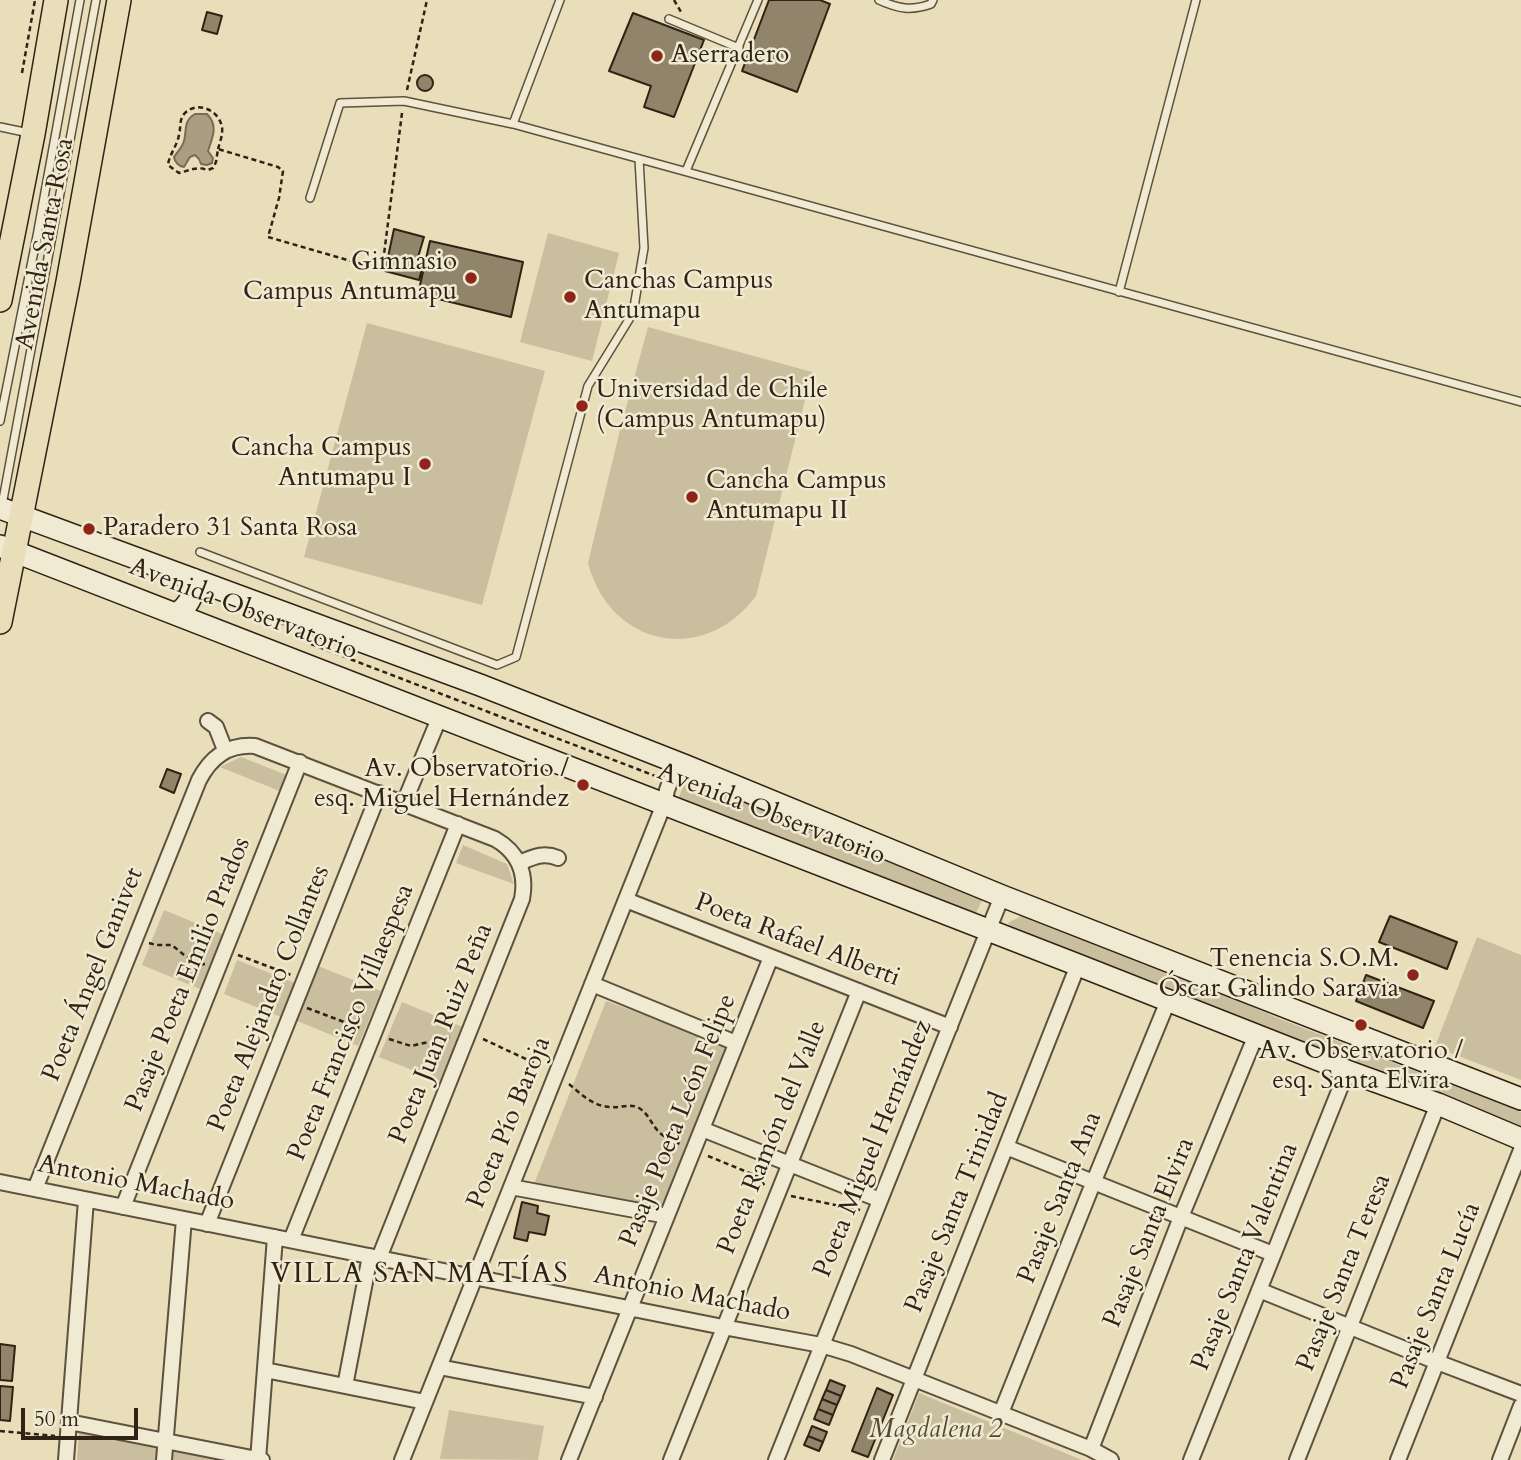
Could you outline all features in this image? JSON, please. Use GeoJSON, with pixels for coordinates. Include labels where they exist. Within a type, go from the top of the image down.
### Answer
{"type":"FeatureCollection","features":[{"type":"Feature","properties":{"kind":"main road","name":"Avenida Santa Rosa"},"geometry":{"type":"LineString","coordinates":[[0,300],[56,0]]}},
{"type":"Feature","properties":{"kind":"main road","name":"Avenida Santa Rosa"},"geometry":{"type":"LineString","coordinates":[[0,622],[7,549],[6,511],[68,282],[119,0]]}},
{"type":"Feature","properties":{"kind":"main road","name":"Avenida Observatorio"},"geometry":{"type":"LineString","coordinates":[[6,511],[480,685],[1002,896],[1521,1099]]}},
{"type":"Feature","properties":{"kind":"main road","name":"Avenida Observatorio"},"geometry":{"type":"LineString","coordinates":[[7,549],[1347,1071],[1438,1104],[1521,1139]]}},
{"type":"Feature","properties":{"kind":"main road"},"geometry":{"type":"LineString","coordinates":[[177,614],[192,598],[193,579]]}},
{"type":"Feature","properties":{"kind":"street"},"geometry":{"type":"LineString","coordinates":[[404,803],[440,716]]}},
{"type":"Feature","properties":{"kind":"street"},"geometry":{"type":"LineString","coordinates":[[208,721],[216,727],[225,750],[245,745],[255,746],[300,762],[495,839],[512,851],[519,863],[537,855],[558,858]]}},
{"type":"Feature","properties":{"kind":"street","name":"Poeta Ángel Ganivet"},"geometry":{"type":"LineString","coordinates":[[35,1189],[199,780],[209,762],[225,750]]}},
{"type":"Feature","properties":{"kind":"street","name":"Pasaje Poeta Emilio Prados"},"geometry":{"type":"LineString","coordinates":[[123,1207],[300,762]]}},
{"type":"Feature","properties":{"kind":"street","name":"Poeta Pío Baroja"},"geometry":{"type":"LineString","coordinates":[[402,1460],[664,804],[675,794],[681,765]]}},
{"type":"Feature","properties":{"kind":"street","name":"Poeta Alejandro Collantes"},"geometry":{"type":"LineString","coordinates":[[207,1224],[379,793]]}},
{"type":"Feature","properties":{"kind":"street","name":"Poeta Francisco Villaespesa"},"geometry":{"type":"LineString","coordinates":[[291,1240],[458,824]]}},
{"type":"Feature","properties":{"kind":"street","name":"Poeta Juan Ruiz Peña"},"geometry":{"type":"LineString","coordinates":[[345,1386],[374,1257],[522,899],[524,879],[519,863]]}},
{"type":"Feature","properties":{"kind":"street","name":"Poeta Miguel Hernández"},"geometry":{"type":"LineString","coordinates":[[776,1460],[1002,896]]}},
{"type":"Feature","properties":{"kind":"street","name":"Poeta Rafael Alberti"},"geometry":{"type":"LineString","coordinates":[[626,900],[950,1027]]}},
{"type":"Feature","properties":{"kind":"street","name":"Pasaje Poeta León Felipe"},"geometry":{"type":"LineString","coordinates":[[569,1460],[771,957]]}},
{"type":"Feature","properties":{"kind":"street","name":"Pasaje Santa Trinidad"},"geometry":{"type":"LineString","coordinates":[[882,1460],[1078,965]]}},
{"type":"Feature","properties":{"kind":"street"},"geometry":{"type":"LineString","coordinates":[[592,984],[736,1043]]}},
{"type":"Feature","properties":{"kind":"street","name":"Poeta Ramón del Valle"},"geometry":{"type":"LineString","coordinates":[[671,1460],[859,991]]}},
{"type":"Feature","properties":{"kind":"street","name":"Pasaje Santa Ana"},"geometry":{"type":"LineString","coordinates":[[1001,1413],[1168,1001]]}},
{"type":"Feature","properties":{"kind":"street","name":"Pasaje Santa Elvira"},"geometry":{"type":"LineString","coordinates":[[1091,1449],[1181,1217],[1256,1035]]}},
{"type":"Feature","properties":{"kind":"street","name":"Pasaje Santa Valentina"},"geometry":{"type":"LineString","coordinates":[[1191,1460],[1347,1071]]}},
{"type":"Feature","properties":{"kind":"street","name":"Pasaje Santa Teresa"},"geometry":{"type":"LineString","coordinates":[[1297,1460],[1438,1104]]}},
{"type":"Feature","properties":{"kind":"street"},"geometry":{"type":"LineString","coordinates":[[702,1129],[880,1200]]}},
{"type":"Feature","properties":{"kind":"street"},"geometry":{"type":"LineString","coordinates":[[1006,1147],[1273,1254]]}},
{"type":"Feature","properties":{"kind":"street","name":"Pasaje Santa Lucía"},"geometry":{"type":"LineString","coordinates":[[1398,1460],[1521,1150]]}},
{"type":"Feature","properties":{"kind":"street","name":"Antonio Machado"},"geometry":{"type":"LineString","coordinates":[[0,1182],[821,1345],[851,1354],[1001,1413],[1091,1449],[1111,1460]]}},
{"type":"Feature","properties":{"kind":"street"},"geometry":{"type":"LineString","coordinates":[[511,1187],[667,1216]]}},
{"type":"Feature","properties":{"kind":"street"},"geometry":{"type":"LineString","coordinates":[[66,1460],[86,1200]]}},
{"type":"Feature","properties":{"kind":"street"},"geometry":{"type":"LineString","coordinates":[[164,1460],[184,1219]]}},
{"type":"Feature","properties":{"kind":"street"},"geometry":{"type":"LineString","coordinates":[[68,1430],[165,1441],[259,1460],[275,1237]]}},
{"type":"Feature","properties":{"kind":"street"},"geometry":{"type":"LineString","coordinates":[[1259,1290],[1521,1394]]}},
{"type":"Feature","properties":{"kind":"street"},"geometry":{"type":"LineString","coordinates":[[439,1367],[595,1397]]}},
{"type":"Feature","properties":{"kind":"street"},"geometry":{"type":"LineString","coordinates":[[265,1370],[425,1402]]}},
{"type":"Feature","properties":{"kind":"street"},"geometry":{"type":"LineString","coordinates":[[1500,1460],[1521,1406]]}},
{"type":"Feature","properties":{"kind":"lane"},"geometry":{"type":"LineString","coordinates":[[0,421],[80,0]]}},
{"type":"Feature","properties":{"kind":"lane"},"geometry":{"type":"LineString","coordinates":[[6,511],[96,0]]}},
{"type":"Feature","properties":{"kind":"lane"},"geometry":{"type":"LineString","coordinates":[[513,124],[561,0]]}},
{"type":"Feature","properties":{"kind":"lane"},"geometry":{"type":"LineString","coordinates":[[686,171],[758,0]]}},
{"type":"Feature","properties":{"kind":"lane"},"geometry":{"type":"LineString","coordinates":[[879,0],[894,7],[916,9],[931,4],[933,0]]}},
{"type":"Feature","properties":{"kind":"lane"},"geometry":{"type":"LineString","coordinates":[[1119,292],[1196,0]]}},
{"type":"Feature","properties":{"kind":"lane"},"geometry":{"type":"LineString","coordinates":[[669,19],[739,48]]}},
{"type":"Feature","properties":{"kind":"lane"},"geometry":{"type":"LineString","coordinates":[[310,198],[340,103],[404,101],[513,124],[1521,402]]}},
{"type":"Feature","properties":{"kind":"lane"},"geometry":{"type":"LineString","coordinates":[[0,127],[33,134]]}},
{"type":"Feature","properties":{"kind":"lane"},"geometry":{"type":"LineString","coordinates":[[200,552],[497,665],[516,657],[588,386],[633,313],[644,248],[639,159]]}},
{"type":"Feature","properties":{"kind":"path"},"geometry":{"type":"LineString","coordinates":[[22,78],[35,0]]}},
{"type":"Feature","properties":{"kind":"path"},"geometry":{"type":"LineString","coordinates":[[218,149],[278,167],[283,171],[268,237],[382,270],[404,101],[427,0]]}},
{"type":"Feature","properties":{"kind":"path"},"geometry":{"type":"LineString","coordinates":[[191,109],[211,110],[216,116],[222,125],[218,149],[216,162],[213,168],[208,170],[200,168],[179,173],[168,165],[179,136],[179,124],[191,109]]}},
{"type":"Feature","properties":{"kind":"path"},"geometry":{"type":"LineString","coordinates":[[135,939],[156,945],[172,945],[196,965],[220,963],[228,967],[233,953],[298,978]]}},
{"type":"Feature","properties":{"kind":"path"},"geometry":{"type":"LineString","coordinates":[[295,1003],[411,1046],[469,1032],[556,1073],[590,1102],[611,1107],[639,1108],[645,1112],[661,1135],[757,1176],[763,1185],[777,1193],[874,1215]]}},
{"type":"Feature","properties":{"kind":"path"},"geometry":{"type":"LineString","coordinates":[[0,1431],[68,1430]]}},
{"type":"Feature","properties":{"kind":"green space","name":"Canchas Campus Antumapu"},"geometry":{"type":"Polygon","coordinates":[[[548,233],[619,253],[592,361],[520,342],[548,233]]]}},
{"type":"Feature","properties":{"kind":"green space","name":"Cancha Campus Antumapu I"},"geometry":{"type":"Polygon","coordinates":[[[367,323],[545,371],[482,605],[304,557],[367,323]]]}},
{"type":"Feature","properties":{"kind":"green space","name":"Cancha Campus Antumapu II"},"geometry":{"type":"Polygon","coordinates":[[[648,327],[812,372],[756,596],[735,618],[711,632],[686,638],[661,637],[637,629],[616,613],[599,591],[588,563],[648,327]]]}},
{"type":"Feature","properties":{"kind":"green space"},"geometry":{"type":"Polygon","coordinates":[[[241,757],[289,776],[282,792],[220,767],[241,757]]]}},
{"type":"Feature","properties":{"kind":"green space"},"geometry":{"type":"Polygon","coordinates":[[[690,770],[987,890],[975,915],[677,802],[690,770]]]}},
{"type":"Feature","properties":{"kind":"green space"},"geometry":{"type":"Polygon","coordinates":[[[463,845],[507,864],[514,884],[456,863],[463,845]]]}},
{"type":"Feature","properties":{"kind":"green space"},"geometry":{"type":"Polygon","coordinates":[[[164,910],[227,936],[205,991],[142,965],[164,910]]]}},
{"type":"Feature","properties":{"kind":"green space"},"geometry":{"type":"Polygon","coordinates":[[[1027,913],[1280,1019],[1521,1112],[1521,1131],[1011,928],[1008,923],[1027,913]]]}},
{"type":"Feature","properties":{"kind":"green space"},"geometry":{"type":"Polygon","coordinates":[[[1477,937],[1521,955],[1521,1080],[1435,1047],[1477,937]]]}},
{"type":"Feature","properties":{"kind":"green space"},"geometry":{"type":"Polygon","coordinates":[[[237,960],[295,983],[281,1017],[224,994],[237,960]]]}},
{"type":"Feature","properties":{"kind":"green space"},"geometry":{"type":"Polygon","coordinates":[[[318,966],[381,991],[358,1046],[295,1020],[318,966]]]}},
{"type":"Feature","properties":{"kind":"green space"},"geometry":{"type":"Polygon","coordinates":[[[606,1001],[727,1045],[662,1210],[534,1184],[606,1001]]]}},
{"type":"Feature","properties":{"kind":"green space"},"geometry":{"type":"Polygon","coordinates":[[[402,1002],[465,1028],[443,1082],[379,1057],[402,1002]]]}},
{"type":"Feature","properties":{"kind":"green space","name":"Magdalena 2"},"geometry":{"type":"Polygon","coordinates":[[[919,1393],[1082,1460],[893,1460],[919,1393]]]}},
{"type":"Feature","properties":{"kind":"green space"},"geometry":{"type":"Polygon","coordinates":[[[449,1410],[544,1426],[538,1460],[440,1459],[449,1410]]]}},
{"type":"Feature","properties":{"kind":"green space"},"geometry":{"type":"Polygon","coordinates":[[[79,1431],[225,1460],[77,1460],[79,1431]]]}},
{"type":"Feature","properties":{"kind":"shaded area"},"geometry":{"type":"Polygon","coordinates":[[[195,114],[207,114],[213,123],[214,132],[208,151],[213,158],[212,163],[201,164],[195,155],[190,157],[184,167],[175,161],[174,157],[183,143],[187,123],[195,114]]]}},
{"type":"Feature","properties":{"kind":"building"},"geometry":{"type":"Polygon","coordinates":[[[769,0],[820,0],[830,4],[797,92],[742,71],[769,0]]]}},
{"type":"Feature","properties":{"kind":"building"},"geometry":{"type":"Polygon","coordinates":[[[207,12],[222,16],[217,34],[202,30],[207,12]]]}},
{"type":"Feature","properties":{"kind":"building","name":"Aserradero"},"geometry":{"type":"Polygon","coordinates":[[[633,13],[704,40],[674,117],[644,107],[651,86],[609,71],[633,13]]]}},
{"type":"Feature","properties":{"kind":"building"},"geometry":{"type":"Polygon","coordinates":[[[425,75],[433,83],[425,91],[417,83],[425,75]]]}},
{"type":"Feature","properties":{"kind":"building"},"geometry":{"type":"Polygon","coordinates":[[[394,229],[424,237],[416,264],[423,265],[419,280],[385,271],[394,229]]]}},
{"type":"Feature","properties":{"kind":"building","name":"Gimnasio Campus Antumapu"},"geometry":{"type":"Polygon","coordinates":[[[430,241],[523,262],[511,317],[418,294],[430,241]]]}},
{"type":"Feature","properties":{"kind":"building"},"geometry":{"type":"Polygon","coordinates":[[[167,769],[181,774],[174,793],[160,787],[167,769]]]}},
{"type":"Feature","properties":{"kind":"building"},"geometry":{"type":"Polygon","coordinates":[[[1390,916],[1457,942],[1447,969],[1379,942],[1390,916]]]}},
{"type":"Feature","properties":{"kind":"building"},"geometry":{"type":"Polygon","coordinates":[[[1366,975],[1434,1001],[1423,1028],[1356,1001],[1366,975]]]}},
{"type":"Feature","properties":{"kind":"building"},"geometry":{"type":"Polygon","coordinates":[[[522,1202],[538,1206],[537,1213],[549,1216],[545,1235],[529,1232],[527,1241],[514,1238],[522,1202]]]}},
{"type":"Feature","properties":{"kind":"building"},"geometry":{"type":"Polygon","coordinates":[[[0,1344],[15,1346],[12,1381],[0,1380],[0,1344]]]}},
{"type":"Feature","properties":{"kind":"building"},"geometry":{"type":"Polygon","coordinates":[[[830,1380],[845,1386],[841,1396],[826,1390],[830,1380]]]}},
{"type":"Feature","properties":{"kind":"building"},"geometry":{"type":"Polygon","coordinates":[[[0,1386],[13,1387],[10,1421],[0,1420],[0,1386]]]}},
{"type":"Feature","properties":{"kind":"building"},"geometry":{"type":"Polygon","coordinates":[[[877,1388],[893,1395],[868,1457],[852,1451],[877,1388]]]}},
{"type":"Feature","properties":{"kind":"building"},"geometry":{"type":"Polygon","coordinates":[[[826,1390],[841,1396],[837,1405],[822,1399],[826,1390]]]}},
{"type":"Feature","properties":{"kind":"building"},"geometry":{"type":"Polygon","coordinates":[[[822,1399],[837,1405],[833,1415],[818,1409],[822,1399]]]}},
{"type":"Feature","properties":{"kind":"building"},"geometry":{"type":"Polygon","coordinates":[[[818,1409],[833,1415],[829,1425],[814,1419],[818,1409]]]}},
{"type":"Feature","properties":{"kind":"building"},"geometry":{"type":"Polygon","coordinates":[[[812,1426],[827,1432],[823,1442],[808,1436],[812,1426]]]}},
{"type":"Feature","properties":{"kind":"building"},"geometry":{"type":"Polygon","coordinates":[[[808,1436],[823,1442],[819,1451],[804,1445],[808,1436]]]}},
{"type":"Feature","properties":{"kind":"place","name":"Aserradero"},"geometry":{"type":"Point","coordinates":[657,56]}},
{"type":"Feature","properties":{"kind":"place","name":"Gimnasio Campus Antumapu"},"geometry":{"type":"Point","coordinates":[471,278]}},
{"type":"Feature","properties":{"kind":"place","name":"Canchas Campus Antumapu"},"geometry":{"type":"Point","coordinates":[570,297]}},
{"type":"Feature","properties":{"kind":"place","name":"Universidad de Chile (Campus Antumapu)"},"geometry":{"type":"Point","coordinates":[582,406]}},
{"type":"Feature","properties":{"kind":"place","name":"Cancha Campus Antumapu I"},"geometry":{"type":"Point","coordinates":[425,464]}},
{"type":"Feature","properties":{"kind":"place","name":"Cancha Campus Antumapu II"},"geometry":{"type":"Point","coordinates":[692,497]}},
{"type":"Feature","properties":{"kind":"place","name":"Paradero 31 Santa Rosa"},"geometry":{"type":"Point","coordinates":[89,529]}},
{"type":"Feature","properties":{"kind":"place","name":"Av. Observatorio / esq. Miguel Hernández"},"geometry":{"type":"Point","coordinates":[583,785]}},
{"type":"Feature","properties":{"kind":"place","name":"Tenencia S.O.M. Óscar Galindo Saravia"},"geometry":{"type":"Point","coordinates":[1413,975]}},
{"type":"Feature","properties":{"kind":"place","name":"Av. Observatorio / esq. Santa Elvira"},"geometry":{"type":"Point","coordinates":[1361,1025]}},
{"type":"Feature","properties":{"kind":"district","name":"VILLA SAN MATÍAS"},"geometry":{"type":"Point","coordinates":[420,1276]}}]}
